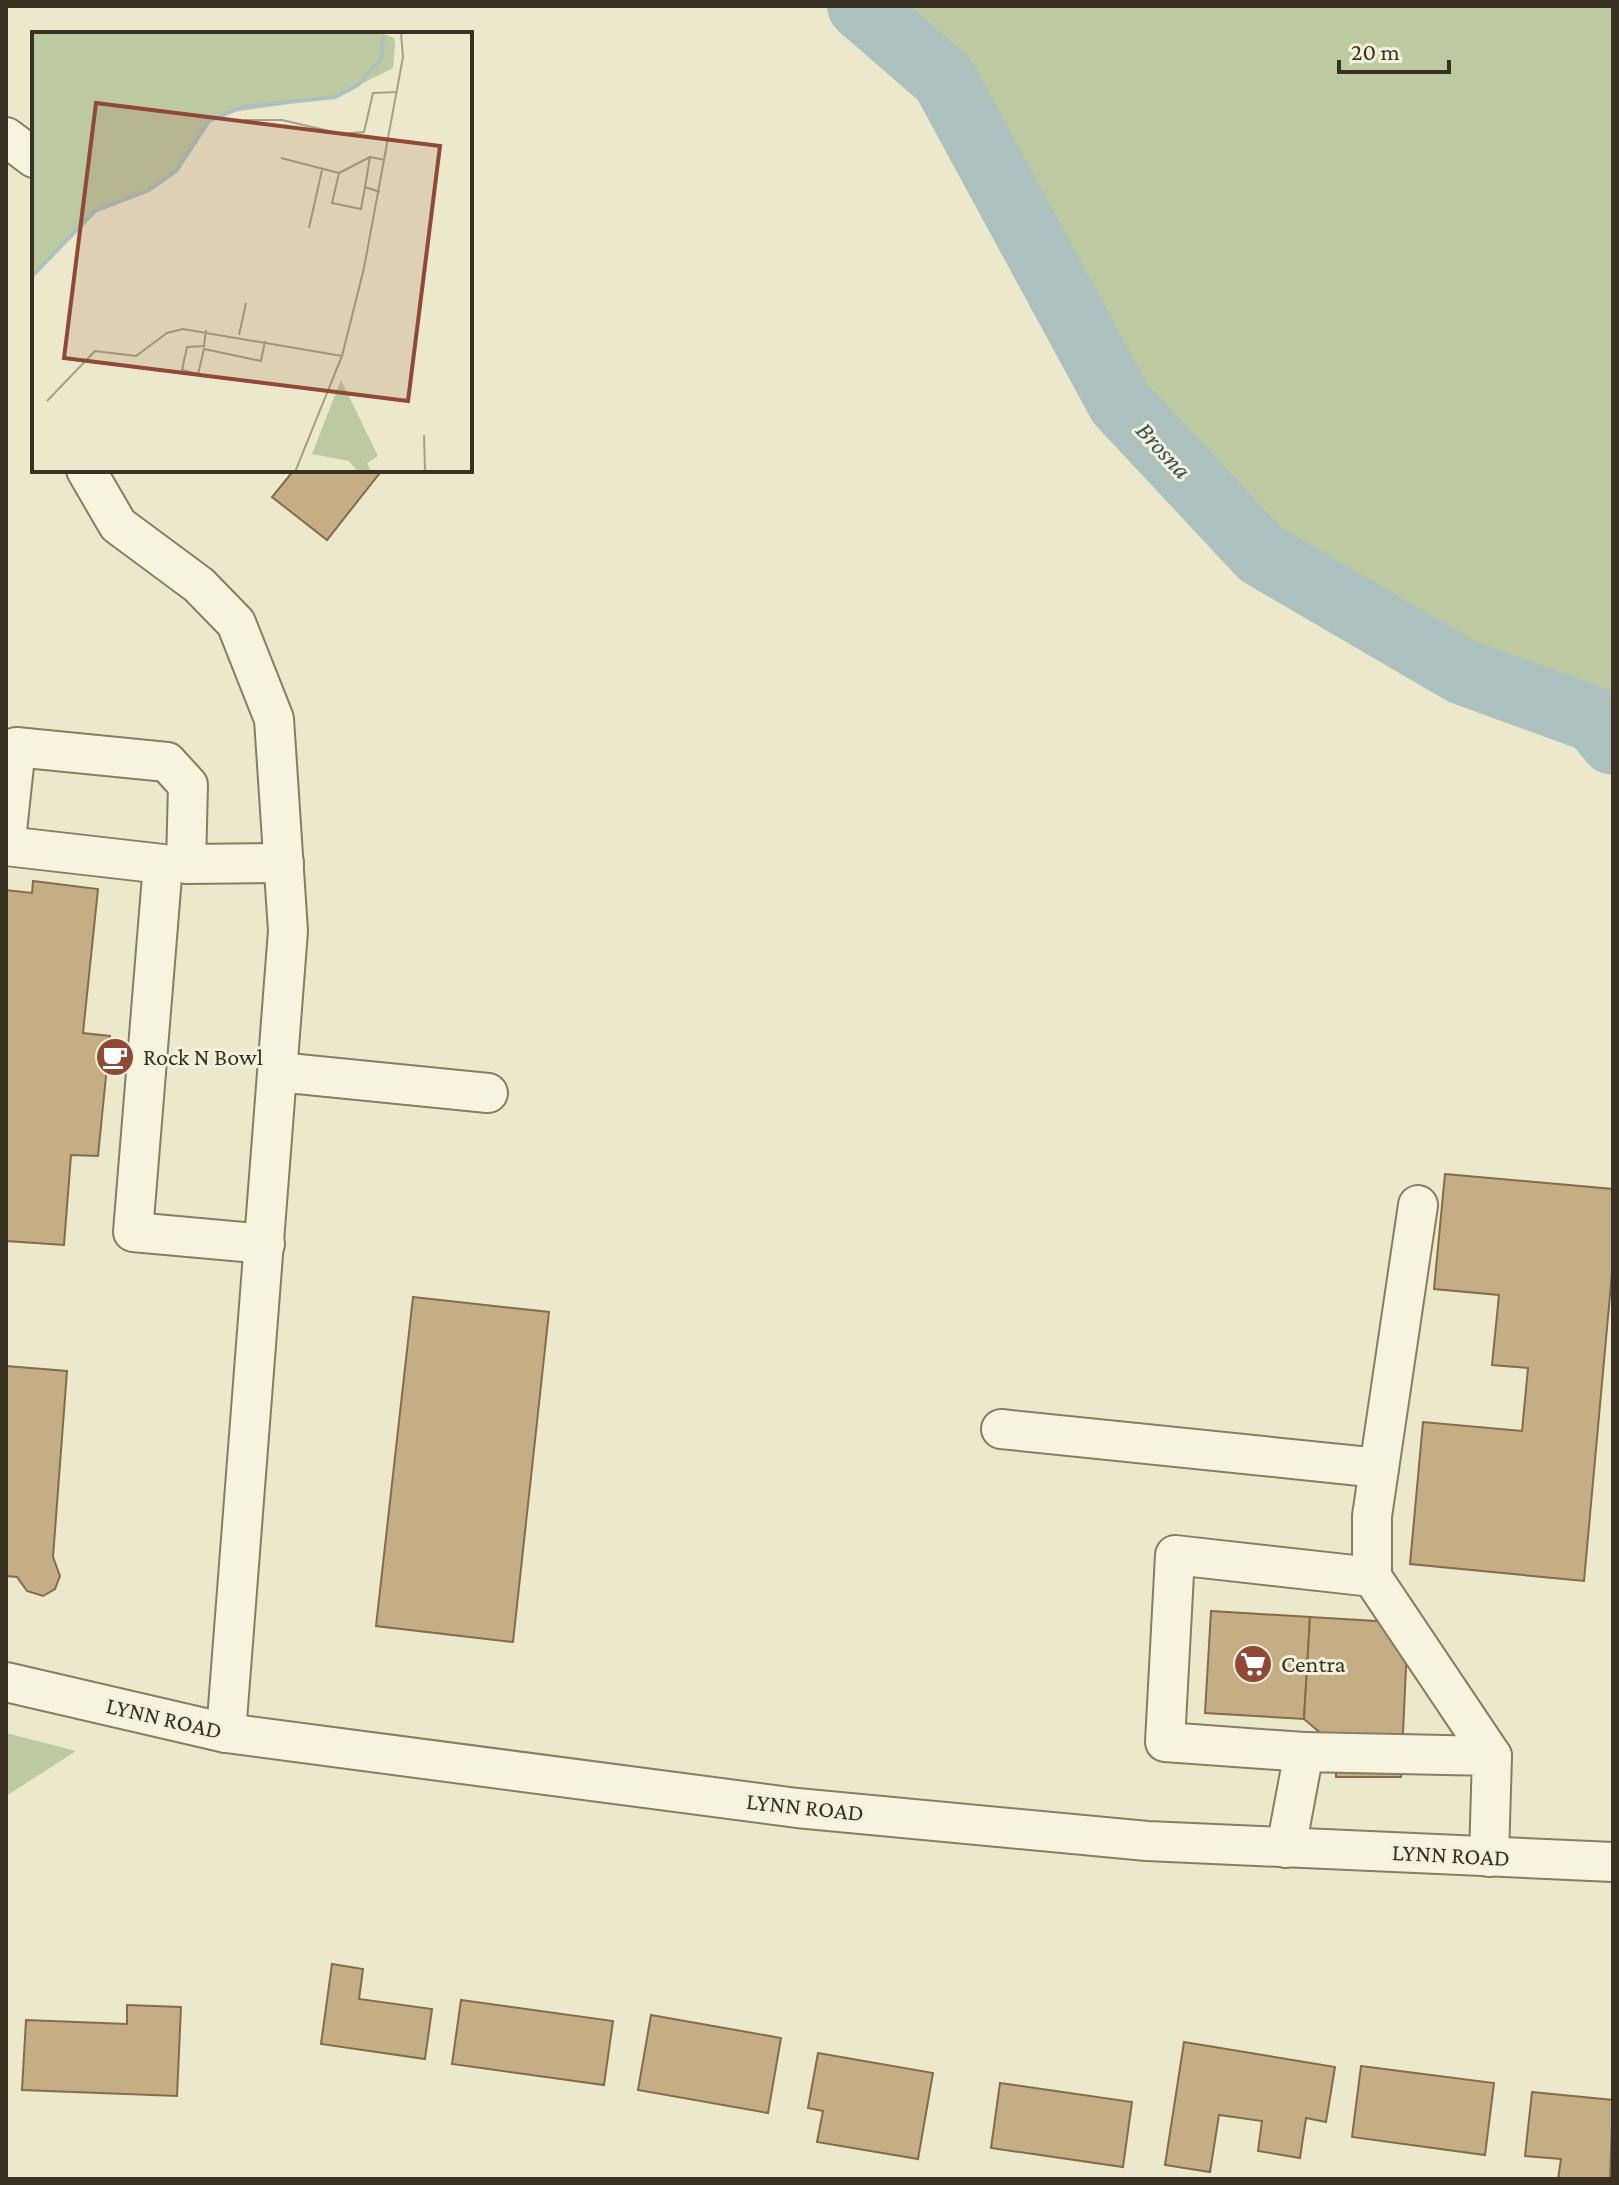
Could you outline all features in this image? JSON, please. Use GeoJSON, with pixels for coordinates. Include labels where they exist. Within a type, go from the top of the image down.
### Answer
{"type":"FeatureCollection","features":[{"type":"Feature","properties":{"kind":"street"},"geometry":{"type":"LineString","coordinates":[[6,137],[32,156]]}},
{"type":"Feature","properties":{"kind":"street"},"geometry":{"type":"LineString","coordinates":[[87,472],[118,525],[199,585],[236,623],[274,719],[288,931],[226,1733]]}},
{"type":"Feature","properties":{"kind":"street"},"geometry":{"type":"LineString","coordinates":[[265,1244],[133,1232],[163,864],[6,843],[16,747],[167,762],[188,785],[186,864],[284,863]]}},
{"type":"Feature","properties":{"kind":"street"},"geometry":{"type":"LineString","coordinates":[[278,1072],[488,1093]]}},
{"type":"Feature","properties":{"kind":"street"},"geometry":{"type":"LineString","coordinates":[[1418,1205],[1372,1516],[1372,1577],[1492,1756],[1489,1857]]}},
{"type":"Feature","properties":{"kind":"street"},"geometry":{"type":"LineString","coordinates":[[1001,1429],[1379,1468]]}},
{"type":"Feature","properties":{"kind":"street"},"geometry":{"type":"LineString","coordinates":[[1372,1577],[1175,1555],[1165,1742],[1304,1752],[1492,1756]]}},
{"type":"Feature","properties":{"kind":"street","name":"LYNN ROAD"},"geometry":{"type":"LineString","coordinates":[[6,1682],[226,1733],[797,1808],[1147,1841],[1613,1862]]}},
{"type":"Feature","properties":{"kind":"street"},"geometry":{"type":"LineString","coordinates":[[1286,1848],[1304,1752]]}},
{"type":"Feature","properties":{"kind":"green space"},"geometry":{"type":"Polygon","coordinates":[[[860,6],[1613,6],[1613,742],[1595,720],[1463,672],[1261,554],[1120,403],[944,79],[860,6]]]}},
{"type":"Feature","properties":{"kind":"green space"},"geometry":{"type":"Polygon","coordinates":[[[6,1733],[76,1751],[6,1796],[6,1733]]]}},
{"type":"Feature","properties":{"kind":"building"},"geometry":{"type":"Polygon","coordinates":[[[292,472],[379,474],[327,540],[272,497],[292,472]]]}},
{"type":"Feature","properties":{"kind":"building"},"geometry":{"type":"Polygon","coordinates":[[[33,881],[98,889],[83,1033],[110,1036],[98,1156],[71,1155],[64,1245],[6,1241],[6,890],[32,893],[33,881]]]}},
{"type":"Feature","properties":{"kind":"building"},"geometry":{"type":"Polygon","coordinates":[[[1445,1174],[1613,1189],[1613,1262],[1584,1581],[1410,1564],[1423,1422],[1522,1431],[1528,1368],[1492,1365],[1499,1295],[1434,1289],[1445,1174]]]}},
{"type":"Feature","properties":{"kind":"building"},"geometry":{"type":"Polygon","coordinates":[[[413,1297],[549,1312],[513,1642],[376,1626],[413,1297]]]}},
{"type":"Feature","properties":{"kind":"building"},"geometry":{"type":"Polygon","coordinates":[[[6,1366],[67,1371],[53,1557],[60,1576],[55,1589],[43,1596],[27,1591],[17,1577],[6,1576],[6,1366]]]}},
{"type":"Feature","properties":{"kind":"building"},"geometry":{"type":"Polygon","coordinates":[[[1211,1611],[1310,1617],[1304,1719],[1205,1713],[1211,1611]]]}},
{"type":"Feature","properties":{"kind":"building"},"geometry":{"type":"Polygon","coordinates":[[[1310,1617],[1408,1623],[1401,1777],[1336,1777],[1336,1746],[1304,1719],[1310,1617]]]}},
{"type":"Feature","properties":{"kind":"building"},"geometry":{"type":"Polygon","coordinates":[[[332,1964],[363,1969],[359,1999],[432,2009],[425,2059],[321,2044],[332,1964]]]}},
{"type":"Feature","properties":{"kind":"building"},"geometry":{"type":"Polygon","coordinates":[[[461,2000],[613,2021],[604,2085],[452,2064],[461,2000]]]}},
{"type":"Feature","properties":{"kind":"building"},"geometry":{"type":"Polygon","coordinates":[[[127,2005],[181,2007],[177,2096],[22,2090],[26,2020],[127,2024],[127,2005]]]}},
{"type":"Feature","properties":{"kind":"building"},"geometry":{"type":"Polygon","coordinates":[[[651,2015],[781,2038],[768,2113],[638,2090],[651,2015]]]}},
{"type":"Feature","properties":{"kind":"building"},"geometry":{"type":"Polygon","coordinates":[[[1184,2042],[1335,2067],[1326,2122],[1306,2118],[1300,2158],[1258,2151],[1262,2121],[1219,2115],[1210,2172],[1165,2165],[1184,2042]]]}},
{"type":"Feature","properties":{"kind":"building"},"geometry":{"type":"Polygon","coordinates":[[[818,2053],[933,2073],[918,2159],[817,2142],[823,2111],[808,2108],[818,2053]]]}},
{"type":"Feature","properties":{"kind":"building"},"geometry":{"type":"Polygon","coordinates":[[[1361,2066],[1494,2083],[1485,2155],[1352,2137],[1361,2066]]]}},
{"type":"Feature","properties":{"kind":"building"},"geometry":{"type":"Polygon","coordinates":[[[1000,2083],[1132,2102],[1123,2167],[991,2148],[1000,2083]]]}},
{"type":"Feature","properties":{"kind":"building"},"geometry":{"type":"Polygon","coordinates":[[[1532,2092],[1613,2100],[1610,2179],[1558,2179],[1561,2159],[1525,2156],[1532,2092]]]}},
{"type":"Feature","properties":{"kind":"waterway","name":"Brosna"},"geometry":{"type":"LineString","coordinates":[[860,6],[944,79],[1120,403],[1261,554],[1463,672],[1595,720],[1613,742]]}},
{"type":"Feature","properties":{"kind":"place","name":"Rock N Bowl"},"geometry":{"type":"Point","coordinates":[115,1057]}},
{"type":"Feature","properties":{"kind":"place","name":"Centra"},"geometry":{"type":"Point","coordinates":[1253,1664]}}]}
